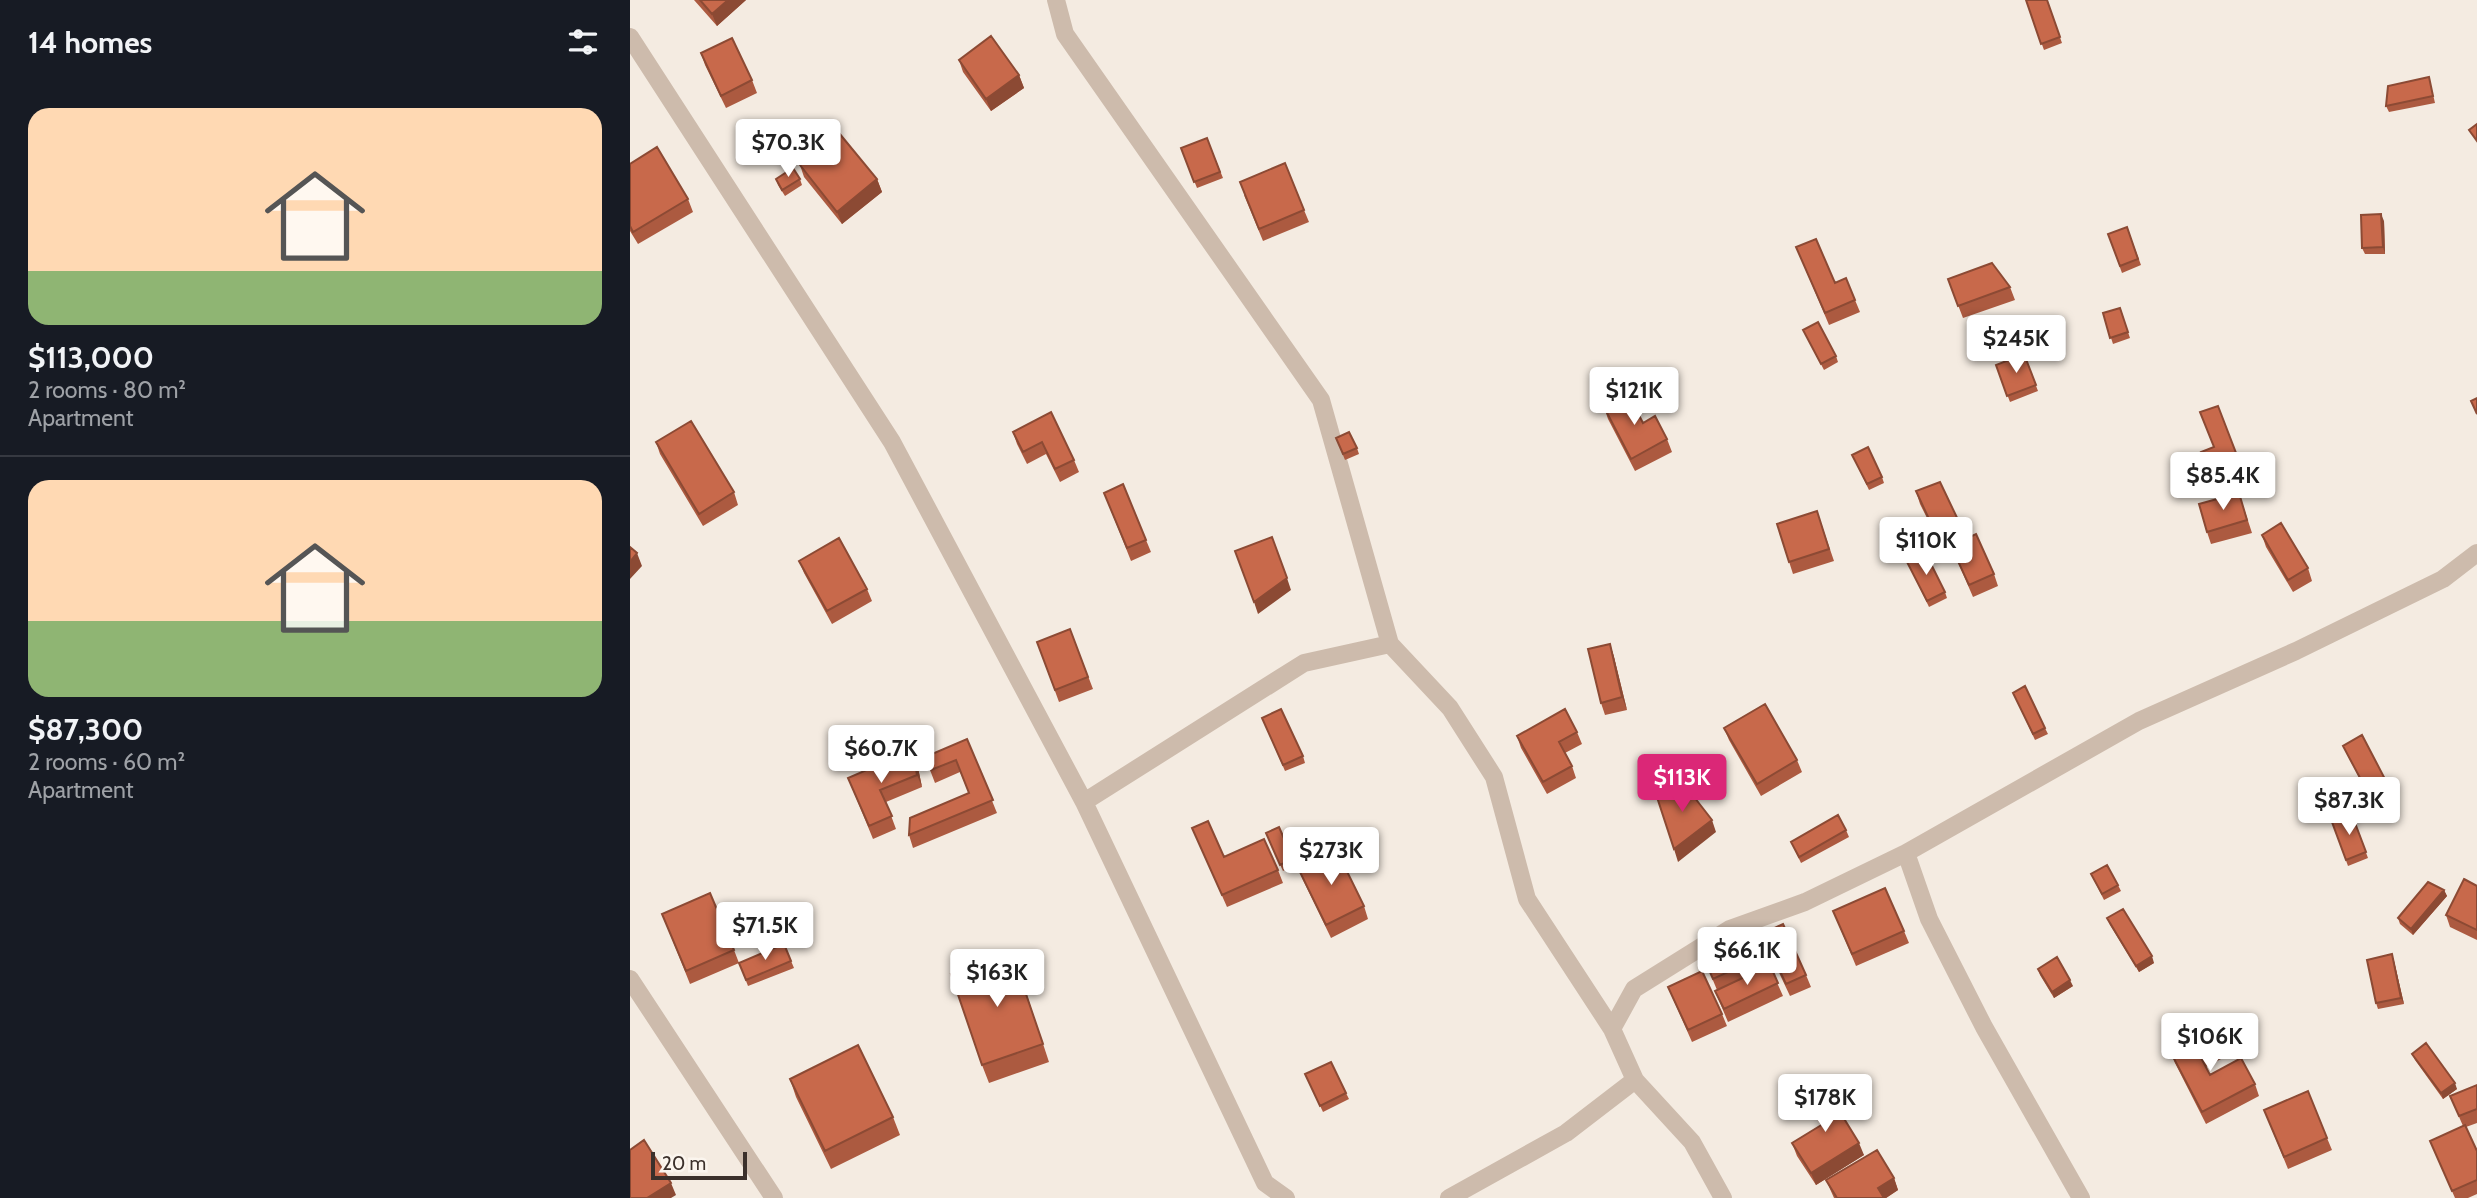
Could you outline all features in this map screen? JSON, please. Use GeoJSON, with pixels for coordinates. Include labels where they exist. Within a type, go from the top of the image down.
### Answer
{"type":"FeatureCollection","features":[{"type":"Feature","properties":{"kind":"street"},"geometry":{"type":"LineString","coordinates":[[1056,0],[1065,34],[1321,400],[1390,644],[1450,708],[1494,777],[1527,899],[1612,1029],[1635,1080],[1692,1142],[1723,1198]]}},
{"type":"Feature","properties":{"kind":"street"},"geometry":{"type":"LineString","coordinates":[[630,37],[892,442],[1084,802],[1265,1183],[1286,1198]]}},
{"type":"Feature","properties":{"kind":"street"},"geometry":{"type":"LineString","coordinates":[[1612,1029],[1634,989],[1730,929],[1805,902],[1906,853],[2139,722],[2296,652],[2431,585],[2477,553]]}},
{"type":"Feature","properties":{"kind":"street"},"geometry":{"type":"LineString","coordinates":[[1084,802],[1304,663],[1390,644]]}},
{"type":"Feature","properties":{"kind":"street"},"geometry":{"type":"LineString","coordinates":[[1906,853],[1929,919],[1984,1027],[2081,1198]]}},
{"type":"Feature","properties":{"kind":"street"},"geometry":{"type":"LineString","coordinates":[[630,979],[774,1198]]}},
{"type":"Feature","properties":{"kind":"street"},"geometry":{"type":"LineString","coordinates":[[1449,1198],[1566,1133],[1635,1080]]}},
{"type":"Feature","properties":{"kind":"building"},"geometry":{"type":"Polygon","coordinates":[[[700,0],[728,0],[712,14],[700,0]]]}},
{"type":"Feature","properties":{"kind":"building"},"geometry":{"type":"Polygon","coordinates":[[[2026,0],[2047,0],[2060,37],[2041,44],[2026,0]]]}},
{"type":"Feature","properties":{"kind":"building"},"geometry":{"type":"Polygon","coordinates":[[[991,36],[1019,75],[986,99],[959,60],[991,36]]]}},
{"type":"Feature","properties":{"kind":"building"},"geometry":{"type":"Polygon","coordinates":[[[732,38],[752,80],[721,96],[701,53],[732,38]]]}},
{"type":"Feature","properties":{"kind":"building"},"geometry":{"type":"Polygon","coordinates":[[[2429,77],[2433,96],[2386,106],[2388,86],[2429,77]]]}},
{"type":"Feature","properties":{"kind":"building"},"geometry":{"type":"Polygon","coordinates":[[[2477,124],[2477,141],[2469,130],[2477,124]]]}},
{"type":"Feature","properties":{"kind":"building"},"geometry":{"type":"Polygon","coordinates":[[[839,133],[877,179],[837,212],[800,165],[839,133]]]}},
{"type":"Feature","properties":{"kind":"building"},"geometry":{"type":"Polygon","coordinates":[[[1207,138],[1220,172],[1194,182],[1181,148],[1207,138]]]}},
{"type":"Feature","properties":{"kind":"building"},"geometry":{"type":"Polygon","coordinates":[[[657,147],[688,199],[633,232],[630,226],[630,164],[657,147]]]}},
{"type":"Feature","properties":{"kind":"building"},"geometry":{"type":"Polygon","coordinates":[[[1285,163],[1304,210],[1259,229],[1240,182],[1285,163]]]}},
{"type":"Feature","properties":{"kind":"building"},"geometry":{"type":"Polygon","coordinates":[[[793,168],[800,179],[782,190],[776,179],[793,168]]]}},
{"type":"Feature","properties":{"kind":"building"},"geometry":{"type":"Polygon","coordinates":[[[2381,214],[2383,247],[2362,248],[2361,215],[2381,214]]]}},
{"type":"Feature","properties":{"kind":"building"},"geometry":{"type":"Polygon","coordinates":[[[2127,227],[2138,259],[2120,266],[2108,234],[2127,227]]]}},
{"type":"Feature","properties":{"kind":"building"},"geometry":{"type":"Polygon","coordinates":[[[1816,239],[1835,283],[1846,278],[1855,300],[1825,313],[1796,247],[1816,239]]]}},
{"type":"Feature","properties":{"kind":"building"},"geometry":{"type":"Polygon","coordinates":[[[1992,263],[2010,287],[1958,306],[1948,279],[1992,263]]]}},
{"type":"Feature","properties":{"kind":"building"},"geometry":{"type":"Polygon","coordinates":[[[2120,308],[2128,332],[2110,338],[2103,313],[2120,308]]]}},
{"type":"Feature","properties":{"kind":"building"},"geometry":{"type":"Polygon","coordinates":[[[1818,322],[1836,356],[1821,364],[1803,330],[1818,322]]]}},
{"type":"Feature","properties":{"kind":"building"},"geometry":{"type":"Polygon","coordinates":[[[2024,354],[2036,385],[2007,396],[1996,365],[2024,354]]]}},
{"type":"Feature","properties":{"kind":"building"},"geometry":{"type":"Polygon","coordinates":[[[1628,394],[1643,423],[1655,416],[1667,439],[1631,459],[1604,407],[1628,394]]]}},
{"type":"Feature","properties":{"kind":"building"},"geometry":{"type":"Polygon","coordinates":[[[2477,398],[2477,414],[2471,401],[2477,398]]]}},
{"type":"Feature","properties":{"kind":"building"},"geometry":{"type":"Polygon","coordinates":[[[2218,406],[2236,453],[2206,464],[2201,452],[2214,447],[2200,412],[2218,406]]]}},
{"type":"Feature","properties":{"kind":"building"},"geometry":{"type":"Polygon","coordinates":[[[1051,412],[1074,460],[1055,469],[1042,442],[1023,452],[1013,432],[1051,412]]]}},
{"type":"Feature","properties":{"kind":"building"},"geometry":{"type":"Polygon","coordinates":[[[691,421],[734,492],[699,514],[656,442],[691,421]]]}},
{"type":"Feature","properties":{"kind":"building"},"geometry":{"type":"Polygon","coordinates":[[[1349,432],[1357,448],[1343,454],[1336,438],[1349,432]]]}},
{"type":"Feature","properties":{"kind":"building"},"geometry":{"type":"Polygon","coordinates":[[[1868,447],[1882,477],[1867,484],[1852,455],[1868,447]]]}},
{"type":"Feature","properties":{"kind":"building"},"geometry":{"type":"Polygon","coordinates":[[[1940,482],[1960,524],[1935,532],[1916,491],[1940,482]]]}},
{"type":"Feature","properties":{"kind":"building"},"geometry":{"type":"Polygon","coordinates":[[[1123,484],[1146,540],[1127,548],[1104,493],[1123,484]]]}},
{"type":"Feature","properties":{"kind":"building"},"geometry":{"type":"Polygon","coordinates":[[[2239,493],[2247,520],[2207,532],[2199,504],[2239,493]]]}},
{"type":"Feature","properties":{"kind":"building"},"geometry":{"type":"Polygon","coordinates":[[[1817,511],[1829,549],[1789,562],[1777,524],[1817,511]]]}},
{"type":"Feature","properties":{"kind":"building"},"geometry":{"type":"Polygon","coordinates":[[[2281,523],[2308,568],[2288,580],[2262,535],[2281,523]]]}},
{"type":"Feature","properties":{"kind":"building"},"geometry":{"type":"Polygon","coordinates":[[[1976,534],[1994,574],[1969,585],[1951,546],[1976,534]]]}},
{"type":"Feature","properties":{"kind":"building"},"geometry":{"type":"Polygon","coordinates":[[[1272,537],[1287,578],[1254,602],[1235,551],[1272,537]]]}},
{"type":"Feature","properties":{"kind":"building"},"geometry":{"type":"Polygon","coordinates":[[[839,538],[867,589],[827,611],[799,561],[839,538]]]}},
{"type":"Feature","properties":{"kind":"building"},"geometry":{"type":"Polygon","coordinates":[[[630,547],[637,553],[630,562],[630,547]]]}},
{"type":"Feature","properties":{"kind":"building"},"geometry":{"type":"Polygon","coordinates":[[[1925,552],[1945,592],[1927,601],[1907,562],[1925,552]]]}},
{"type":"Feature","properties":{"kind":"building"},"geometry":{"type":"Polygon","coordinates":[[[1070,629],[1088,677],[1055,690],[1037,642],[1070,629]]]}},
{"type":"Feature","properties":{"kind":"building"},"geometry":{"type":"Polygon","coordinates":[[[1610,644],[1622,697],[1601,703],[1588,649],[1610,644]]]}},
{"type":"Feature","properties":{"kind":"building"},"geometry":{"type":"Polygon","coordinates":[[[2025,686],[2045,728],[2033,734],[2013,693],[2025,686]]]}},
{"type":"Feature","properties":{"kind":"building"},"geometry":{"type":"Polygon","coordinates":[[[1765,704],[1797,760],[1757,784],[1724,728],[1765,704]]]}},
{"type":"Feature","properties":{"kind":"building"},"geometry":{"type":"Polygon","coordinates":[[[1281,709],[1303,756],[1283,765],[1262,718],[1281,709]]]}},
{"type":"Feature","properties":{"kind":"building"},"geometry":{"type":"Polygon","coordinates":[[[1565,709],[1577,732],[1559,742],[1572,766],[1543,782],[1517,736],[1565,709]]]}},
{"type":"Feature","properties":{"kind":"building"},"geometry":{"type":"Polygon","coordinates":[[[2362,735],[2386,781],[2367,791],[2343,746],[2362,735]]]}},
{"type":"Feature","properties":{"kind":"building"},"geometry":{"type":"Polygon","coordinates":[[[967,739],[993,800],[909,835],[910,818],[969,793],[956,760],[931,770],[925,757],[967,739]]]}},
{"type":"Feature","properties":{"kind":"building"},"geometry":{"type":"Polygon","coordinates":[[[913,750],[917,775],[880,790],[892,816],[869,826],[848,778],[913,750]]]}},
{"type":"Feature","properties":{"kind":"building"},"geometry":{"type":"Polygon","coordinates":[[[1684,784],[1712,820],[1674,849],[1656,794],[1684,784]]]}},
{"type":"Feature","properties":{"kind":"building"},"geometry":{"type":"Polygon","coordinates":[[[1838,815],[1846,830],[1799,857],[1791,842],[1838,815]]]}},
{"type":"Feature","properties":{"kind":"building"},"geometry":{"type":"Polygon","coordinates":[[[2352,815],[2366,852],[2346,860],[2332,822],[2352,815]]]}},
{"type":"Feature","properties":{"kind":"building"},"geometry":{"type":"Polygon","coordinates":[[[1208,821],[1224,857],[1264,839],[1278,870],[1222,895],[1192,828],[1208,821]]]}},
{"type":"Feature","properties":{"kind":"building"},"geometry":{"type":"Polygon","coordinates":[[[1279,827],[1293,859],[1280,865],[1266,833],[1279,827]]]}},
{"type":"Feature","properties":{"kind":"building"},"geometry":{"type":"Polygon","coordinates":[[[1336,849],[1364,906],[1326,925],[1298,868],[1336,849]]]}},
{"type":"Feature","properties":{"kind":"building"},"geometry":{"type":"Polygon","coordinates":[[[2107,865],[2118,885],[2102,894],[2091,874],[2107,865]]]}},
{"type":"Feature","properties":{"kind":"building"},"geometry":{"type":"Polygon","coordinates":[[[2464,879],[2477,886],[2477,930],[2446,915],[2464,879]]]}},
{"type":"Feature","properties":{"kind":"building"},"geometry":{"type":"Polygon","coordinates":[[[2428,882],[2444,890],[2411,929],[2398,918],[2428,882]]]}},
{"type":"Feature","properties":{"kind":"building"},"geometry":{"type":"Polygon","coordinates":[[[1885,888],[1904,931],[1852,954],[1833,911],[1885,888]]]}},
{"type":"Feature","properties":{"kind":"building"},"geometry":{"type":"Polygon","coordinates":[[[710,893],[734,950],[686,971],[662,914],[710,893]]]}},
{"type":"Feature","properties":{"kind":"building"},"geometry":{"type":"Polygon","coordinates":[[[2123,909],[2152,956],[2136,966],[2107,918],[2123,909]]]}},
{"type":"Feature","properties":{"kind":"building"},"geometry":{"type":"Polygon","coordinates":[[[1783,924],[1806,975],[1786,984],[1771,952],[1713,979],[1705,961],[1783,924]]]}},
{"type":"Feature","properties":{"kind":"building"},"geometry":{"type":"Polygon","coordinates":[[[784,944],[791,961],[746,980],[739,963],[784,944]]]}},
{"type":"Feature","properties":{"kind":"building"},"geometry":{"type":"Polygon","coordinates":[[[1012,953],[1043,1044],[982,1065],[951,974],[1012,953]]]}},
{"type":"Feature","properties":{"kind":"building"},"geometry":{"type":"Polygon","coordinates":[[[2392,954],[2401,998],[2376,1003],[2367,960],[2392,954]]]}},
{"type":"Feature","properties":{"kind":"building"},"geometry":{"type":"Polygon","coordinates":[[[2057,957],[2070,980],[2052,992],[2038,969],[2057,957]]]}},
{"type":"Feature","properties":{"kind":"building"},"geometry":{"type":"Polygon","coordinates":[[[1770,965],[1778,983],[1724,1009],[1715,991],[1770,965]]]}},
{"type":"Feature","properties":{"kind":"building"},"geometry":{"type":"Polygon","coordinates":[[[1702,971],[1722,1014],[1688,1030],[1668,987],[1702,971]]]}},
{"type":"Feature","properties":{"kind":"building"},"geometry":{"type":"Polygon","coordinates":[[[2208,1031],[2217,1047],[2200,1056],[2210,1075],[2241,1058],[2255,1084],[2202,1112],[2170,1051],[2208,1031]]]}},
{"type":"Feature","properties":{"kind":"building"},"geometry":{"type":"Polygon","coordinates":[[[2426,1043],[2455,1083],[2441,1093],[2412,1054],[2426,1043]]]}},
{"type":"Feature","properties":{"kind":"building"},"geometry":{"type":"Polygon","coordinates":[[[858,1045],[893,1117],[825,1151],[790,1079],[858,1045]]]}},
{"type":"Feature","properties":{"kind":"building"},"geometry":{"type":"Polygon","coordinates":[[[1331,1062],[1346,1093],[1320,1106],[1305,1074],[1331,1062]]]}},
{"type":"Feature","properties":{"kind":"building"},"geometry":{"type":"Polygon","coordinates":[[[2477,1085],[2477,1109],[2459,1116],[2450,1096],[2477,1085]]]}},
{"type":"Feature","properties":{"kind":"building"},"geometry":{"type":"Polygon","coordinates":[[[1824,1086],[1859,1143],[1811,1173],[1792,1143],[1823,1124],[1806,1097],[1824,1086]]]}},
{"type":"Feature","properties":{"kind":"building"},"geometry":{"type":"Polygon","coordinates":[[[2308,1091],[2327,1138],[2284,1157],[2264,1110],[2308,1091]]]}},
{"type":"Feature","properties":{"kind":"building"},"geometry":{"type":"Polygon","coordinates":[[[2465,1125],[2477,1151],[2477,1180],[2452,1191],[2430,1141],[2465,1125]]]}},
{"type":"Feature","properties":{"kind":"building"},"geometry":{"type":"Polygon","coordinates":[[[644,1140],[671,1183],[647,1198],[630,1198],[630,1150],[644,1140]]]}},
{"type":"Feature","properties":{"kind":"building"},"geometry":{"type":"Polygon","coordinates":[[[1877,1150],[1894,1178],[1878,1188],[1884,1198],[1837,1198],[1826,1180],[1877,1150]]]}}]}
